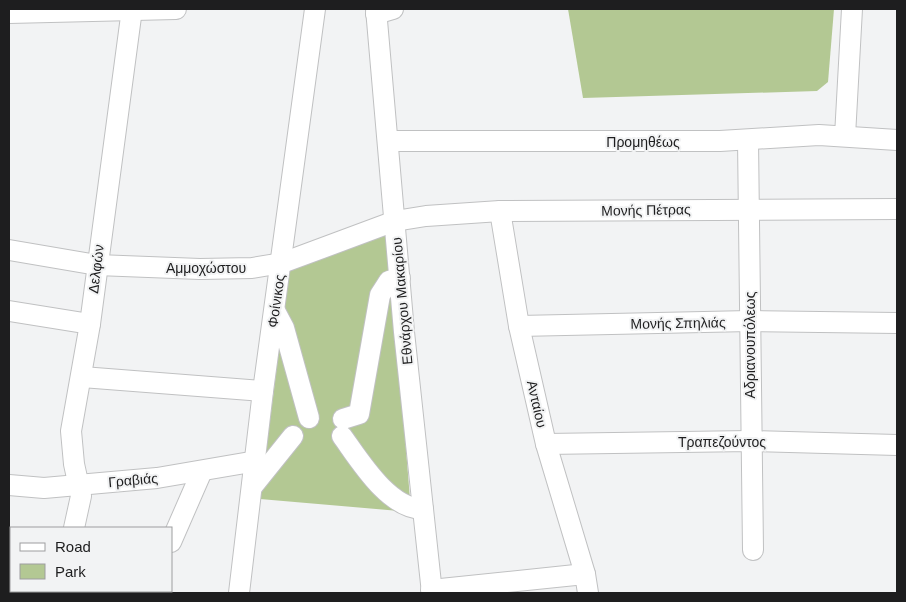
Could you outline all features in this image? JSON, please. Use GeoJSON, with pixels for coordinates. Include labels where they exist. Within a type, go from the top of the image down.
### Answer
{"type":"FeatureCollection","features":[{"type":"Feature","properties":{"kind":"street","name":"Δελφών"},"geometry":{"type":"LineString","coordinates":[[74,527],[81,500],[73,457],[71,431],[90,324],[132,9]]}},
{"type":"Feature","properties":{"kind":"street"},"geometry":{"type":"LineString","coordinates":[[9,13],[176,9]]}},
{"type":"Feature","properties":{"kind":"street","name":"Φοίνικος"},"geometry":{"type":"LineString","coordinates":[[239,593],[263,391],[282,263],[315,9]]}},
{"type":"Feature","properties":{"kind":"street"},"geometry":{"type":"LineString","coordinates":[[845,136],[852,9]]}},
{"type":"Feature","properties":{"kind":"street","name":"Εθνάρχου Μακαρίου"},"geometry":{"type":"LineString","coordinates":[[382,11],[388,141],[432,592]]}},
{"type":"Feature","properties":{"kind":"street","name":"Προμηθέως"},"geometry":{"type":"LineString","coordinates":[[388,141],[748,140],[845,136],[897,140]]}},
{"type":"Feature","properties":{"kind":"street","name":"Αδριανουπόλεως"},"geometry":{"type":"LineString","coordinates":[[748,140],[750,441],[753,550]]}},
{"type":"Feature","properties":{"kind":"street","name":"Μονής Πέτρας"},"geometry":{"type":"LineString","coordinates":[[395,220],[444,214],[500,212],[749,208],[897,209]]}},
{"type":"Feature","properties":{"kind":"street","name":"Ανταίου"},"geometry":{"type":"LineString","coordinates":[[500,212],[520,326],[546,444],[587,584]]}},
{"type":"Feature","properties":{"kind":"street","name":"Αμμοχώστου"},"geometry":{"type":"LineString","coordinates":[[9,250],[97,265],[200,269],[259,268],[282,263],[395,220]]}},
{"type":"Feature","properties":{"kind":"street"},"geometry":{"type":"LineString","coordinates":[[400,278],[389,281],[381,290],[368,350],[359,414],[343,427],[382,487],[403,505],[423,510]]}},
{"type":"Feature","properties":{"kind":"street"},"geometry":{"type":"LineString","coordinates":[[9,311],[90,324]]}},
{"type":"Feature","properties":{"kind":"street"},"geometry":{"type":"LineString","coordinates":[[275,311],[284,328],[309,418]]}},
{"type":"Feature","properties":{"kind":"street","name":"Μονής Σπηλιάς"},"geometry":{"type":"LineString","coordinates":[[520,326],[750,321],[897,323]]}},
{"type":"Feature","properties":{"kind":"street"},"geometry":{"type":"LineString","coordinates":[[82,377],[263,391]]}},
{"type":"Feature","properties":{"kind":"street"},"geometry":{"type":"LineString","coordinates":[[252,487],[294,436]]}},
{"type":"Feature","properties":{"kind":"street","name":"Τραπεζούντος"},"geometry":{"type":"LineString","coordinates":[[546,444],[750,441],[897,445]]}},
{"type":"Feature","properties":{"kind":"street","name":"Γραβιάς"},"geometry":{"type":"LineString","coordinates":[[9,485],[44,488],[157,478],[256,461]]}},
{"type":"Feature","properties":{"kind":"street"},"geometry":{"type":"LineString","coordinates":[[172,540],[202,471]]}},
{"type":"Feature","properties":{"kind":"street"},"geometry":{"type":"LineString","coordinates":[[432,592],[587,584]]}},
{"type":"Feature","properties":{"kind":"green space"},"geometry":{"type":"Polygon","coordinates":[[[568,9],[834,9],[828,82],[817,91],[583,98],[568,9]]]}},
{"type":"Feature","properties":{"kind":"green space"},"geometry":{"type":"Polygon","coordinates":[[[386,234],[389,236],[411,512],[260,499],[289,271],[386,234]]]}}]}
